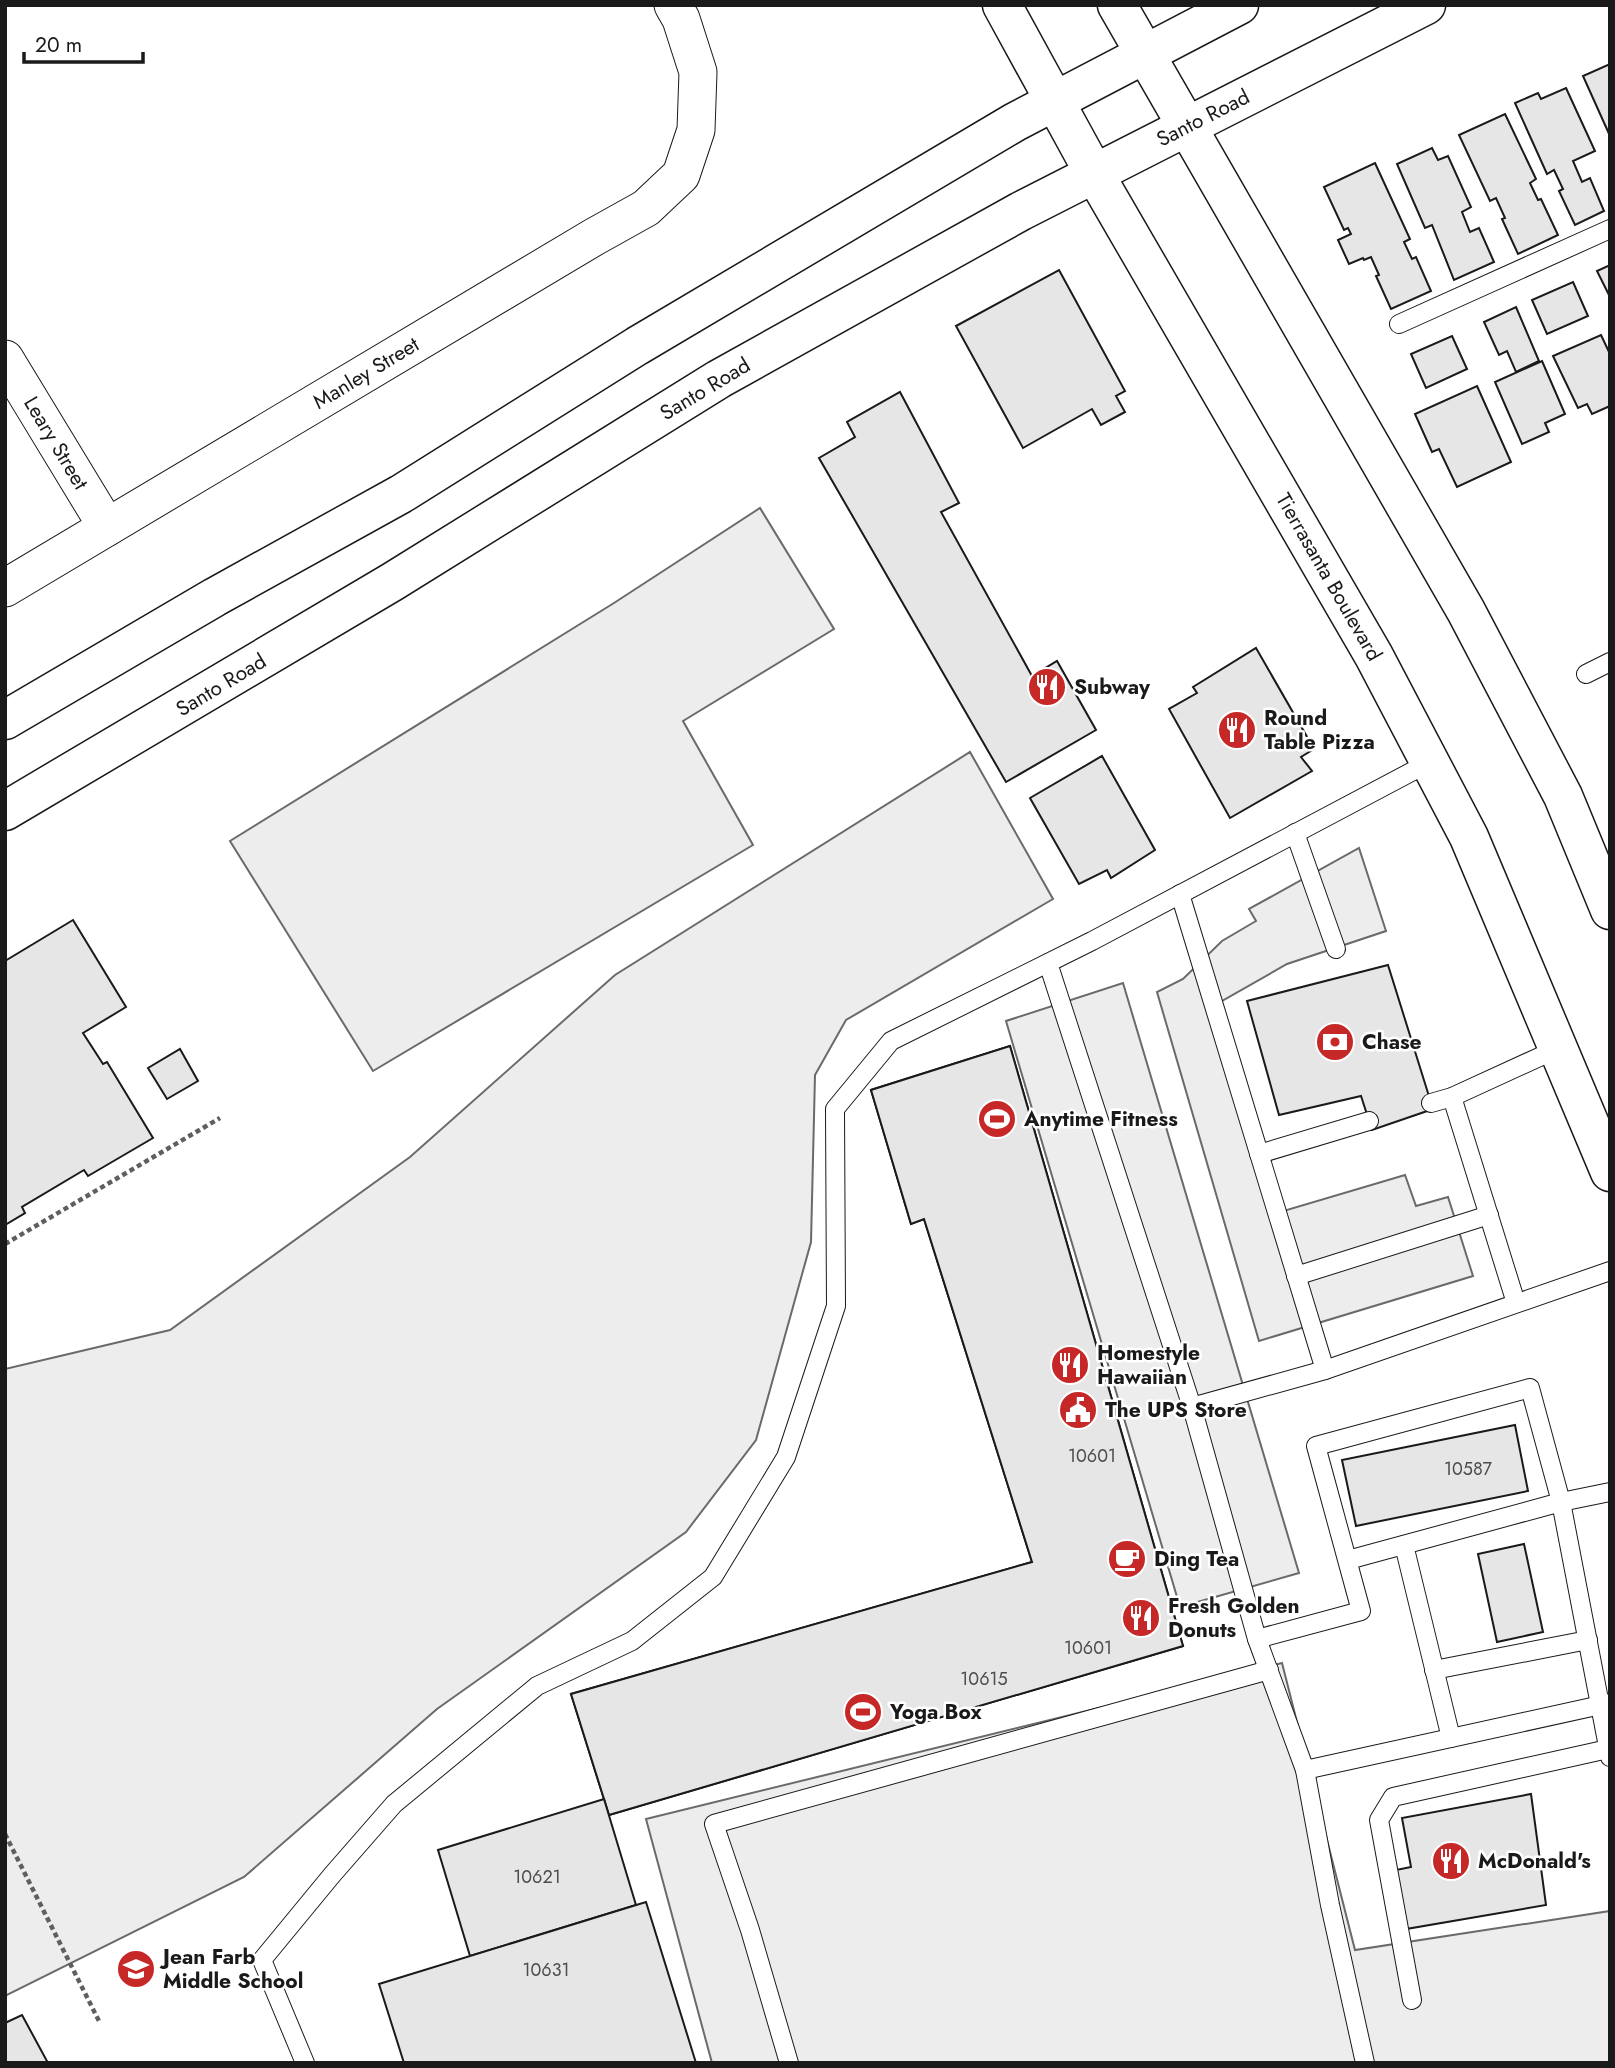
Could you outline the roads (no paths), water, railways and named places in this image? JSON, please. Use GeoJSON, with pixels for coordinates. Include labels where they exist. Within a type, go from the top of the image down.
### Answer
{"type":"FeatureCollection","features":[{"type":"Feature","properties":{"kind":"main road","name":"Tierrasanta Boulevard"},"geometry":{"type":"LineString","coordinates":[[1002,5],[1094,173],[1374,656],[1430,762],[1469,837],[1610,1172]]}},
{"type":"Feature","properties":{"kind":"main road"},"geometry":{"type":"LineString","coordinates":[[1117,5],[1466,611],[1563,796],[1610,910]]}},
{"type":"Feature","properties":{"kind":"main road"},"geometry":{"type":"LineString","coordinates":[[5,720],[215,597],[401,494],[637,346],[1054,100],[1239,5]]}},
{"type":"Feature","properties":{"kind":"main road","name":"Santo Road"},"geometry":{"type":"LineString","coordinates":[[5,811],[392,582],[719,379],[1021,211],[1426,5]]}},
{"type":"Feature","properties":{"kind":"street","name":"Manley Street"},"geometry":{"type":"LineString","coordinates":[[5,588],[646,208],[681,175],[696,130],[698,72],[681,19],[673,5]]}},
{"type":"Feature","properties":{"kind":"street","name":"Leary Street"},"geometry":{"type":"LineString","coordinates":[[5,359],[107,527]]}},
{"type":"Feature","properties":{"kind":"lane"},"geometry":{"type":"LineString","coordinates":[[1399,324],[1610,229]]}},
{"type":"Feature","properties":{"kind":"lane"},"geometry":{"type":"LineString","coordinates":[[1586,674],[1610,662]]}},
{"type":"Feature","properties":{"kind":"lane"},"geometry":{"type":"LineString","coordinates":[[304,2063],[262,1960],[394,1804],[537,1686],[632,1641],[713,1577],[786,1457],[836,1306],[835,1109],[891,1041],[1048,963],[1430,762]]}},
{"type":"Feature","properties":{"kind":"lane"},"geometry":{"type":"LineString","coordinates":[[1295,833],[1336,949]]}},
{"type":"Feature","properties":{"kind":"lane"},"geometry":{"type":"LineString","coordinates":[[1180,894],[1325,1370]]}},
{"type":"Feature","properties":{"kind":"lane"},"geometry":{"type":"LineString","coordinates":[[1048,963],[1192,1407],[1257,1639],[1304,1770],[1365,2063]]}},
{"type":"Feature","properties":{"kind":"lane"},"geometry":{"type":"LineString","coordinates":[[1431,1103],[1452,1097],[1559,1048]]}},
{"type":"Feature","properties":{"kind":"lane"},"geometry":{"type":"LineString","coordinates":[[1452,1097],[1516,1303]]}},
{"type":"Feature","properties":{"kind":"lane"},"geometry":{"type":"LineString","coordinates":[[1259,1154],[1369,1121]]}},
{"type":"Feature","properties":{"kind":"lane"},"geometry":{"type":"LineString","coordinates":[[1296,1276],[1489,1215]]}},
{"type":"Feature","properties":{"kind":"lane"},"geometry":{"type":"LineString","coordinates":[[1192,1407],[1325,1370],[1610,1271]]}},
{"type":"Feature","properties":{"kind":"lane"},"geometry":{"type":"LineString","coordinates":[[1257,1639],[1361,1611],[1316,1446],[1530,1388],[1561,1502],[1588,1640],[1605,1704],[1609,1753],[1393,1797],[1379,1819],[1412,2000]]}},
{"type":"Feature","properties":{"kind":"lane"},"geometry":{"type":"LineString","coordinates":[[1348,1560],[1561,1502],[1610,1492]]}},
{"type":"Feature","properties":{"kind":"lane"},"geometry":{"type":"LineString","coordinates":[[1404,1545],[1451,1738]]}},
{"type":"Feature","properties":{"kind":"lane"},"geometry":{"type":"LineString","coordinates":[[1434,1670],[1588,1640]]}},
{"type":"Feature","properties":{"kind":"lane"},"geometry":{"type":"LineString","coordinates":[[789,2063],[750,1930],[714,1824],[1269,1670]]}},
{"type":"Feature","properties":{"kind":"lane"},"geometry":{"type":"LineString","coordinates":[[1304,1770],[1605,1704]]}},
{"type":"Feature","properties":{"kind":"place","name":"Subway"},"geometry":{"type":"Point","coordinates":[1047,687]}},
{"type":"Feature","properties":{"kind":"place","name":"Round Table Pizza"},"geometry":{"type":"Point","coordinates":[1237,730]}},
{"type":"Feature","properties":{"kind":"place","name":"Chase"},"geometry":{"type":"Point","coordinates":[1335,1042]}},
{"type":"Feature","properties":{"kind":"place","name":"Anytime Fitness"},"geometry":{"type":"Point","coordinates":[997,1119]}},
{"type":"Feature","properties":{"kind":"place","name":"Homestyle Hawaiian"},"geometry":{"type":"Point","coordinates":[1070,1365]}},
{"type":"Feature","properties":{"kind":"place","name":"The UPS Store"},"geometry":{"type":"Point","coordinates":[1078,1410]}},
{"type":"Feature","properties":{"kind":"place","name":"Ding Tea"},"geometry":{"type":"Point","coordinates":[1127,1559]}},
{"type":"Feature","properties":{"kind":"place","name":"Fresh Golden Donuts"},"geometry":{"type":"Point","coordinates":[1141,1618]}},
{"type":"Feature","properties":{"kind":"place","name":"Yoga Box"},"geometry":{"type":"Point","coordinates":[863,1712]}},
{"type":"Feature","properties":{"kind":"place","name":"McDonald's"},"geometry":{"type":"Point","coordinates":[1451,1861]}},
{"type":"Feature","properties":{"kind":"place","name":"Jean Farb Middle School"},"geometry":{"type":"Point","coordinates":[136,1969]}}]}
